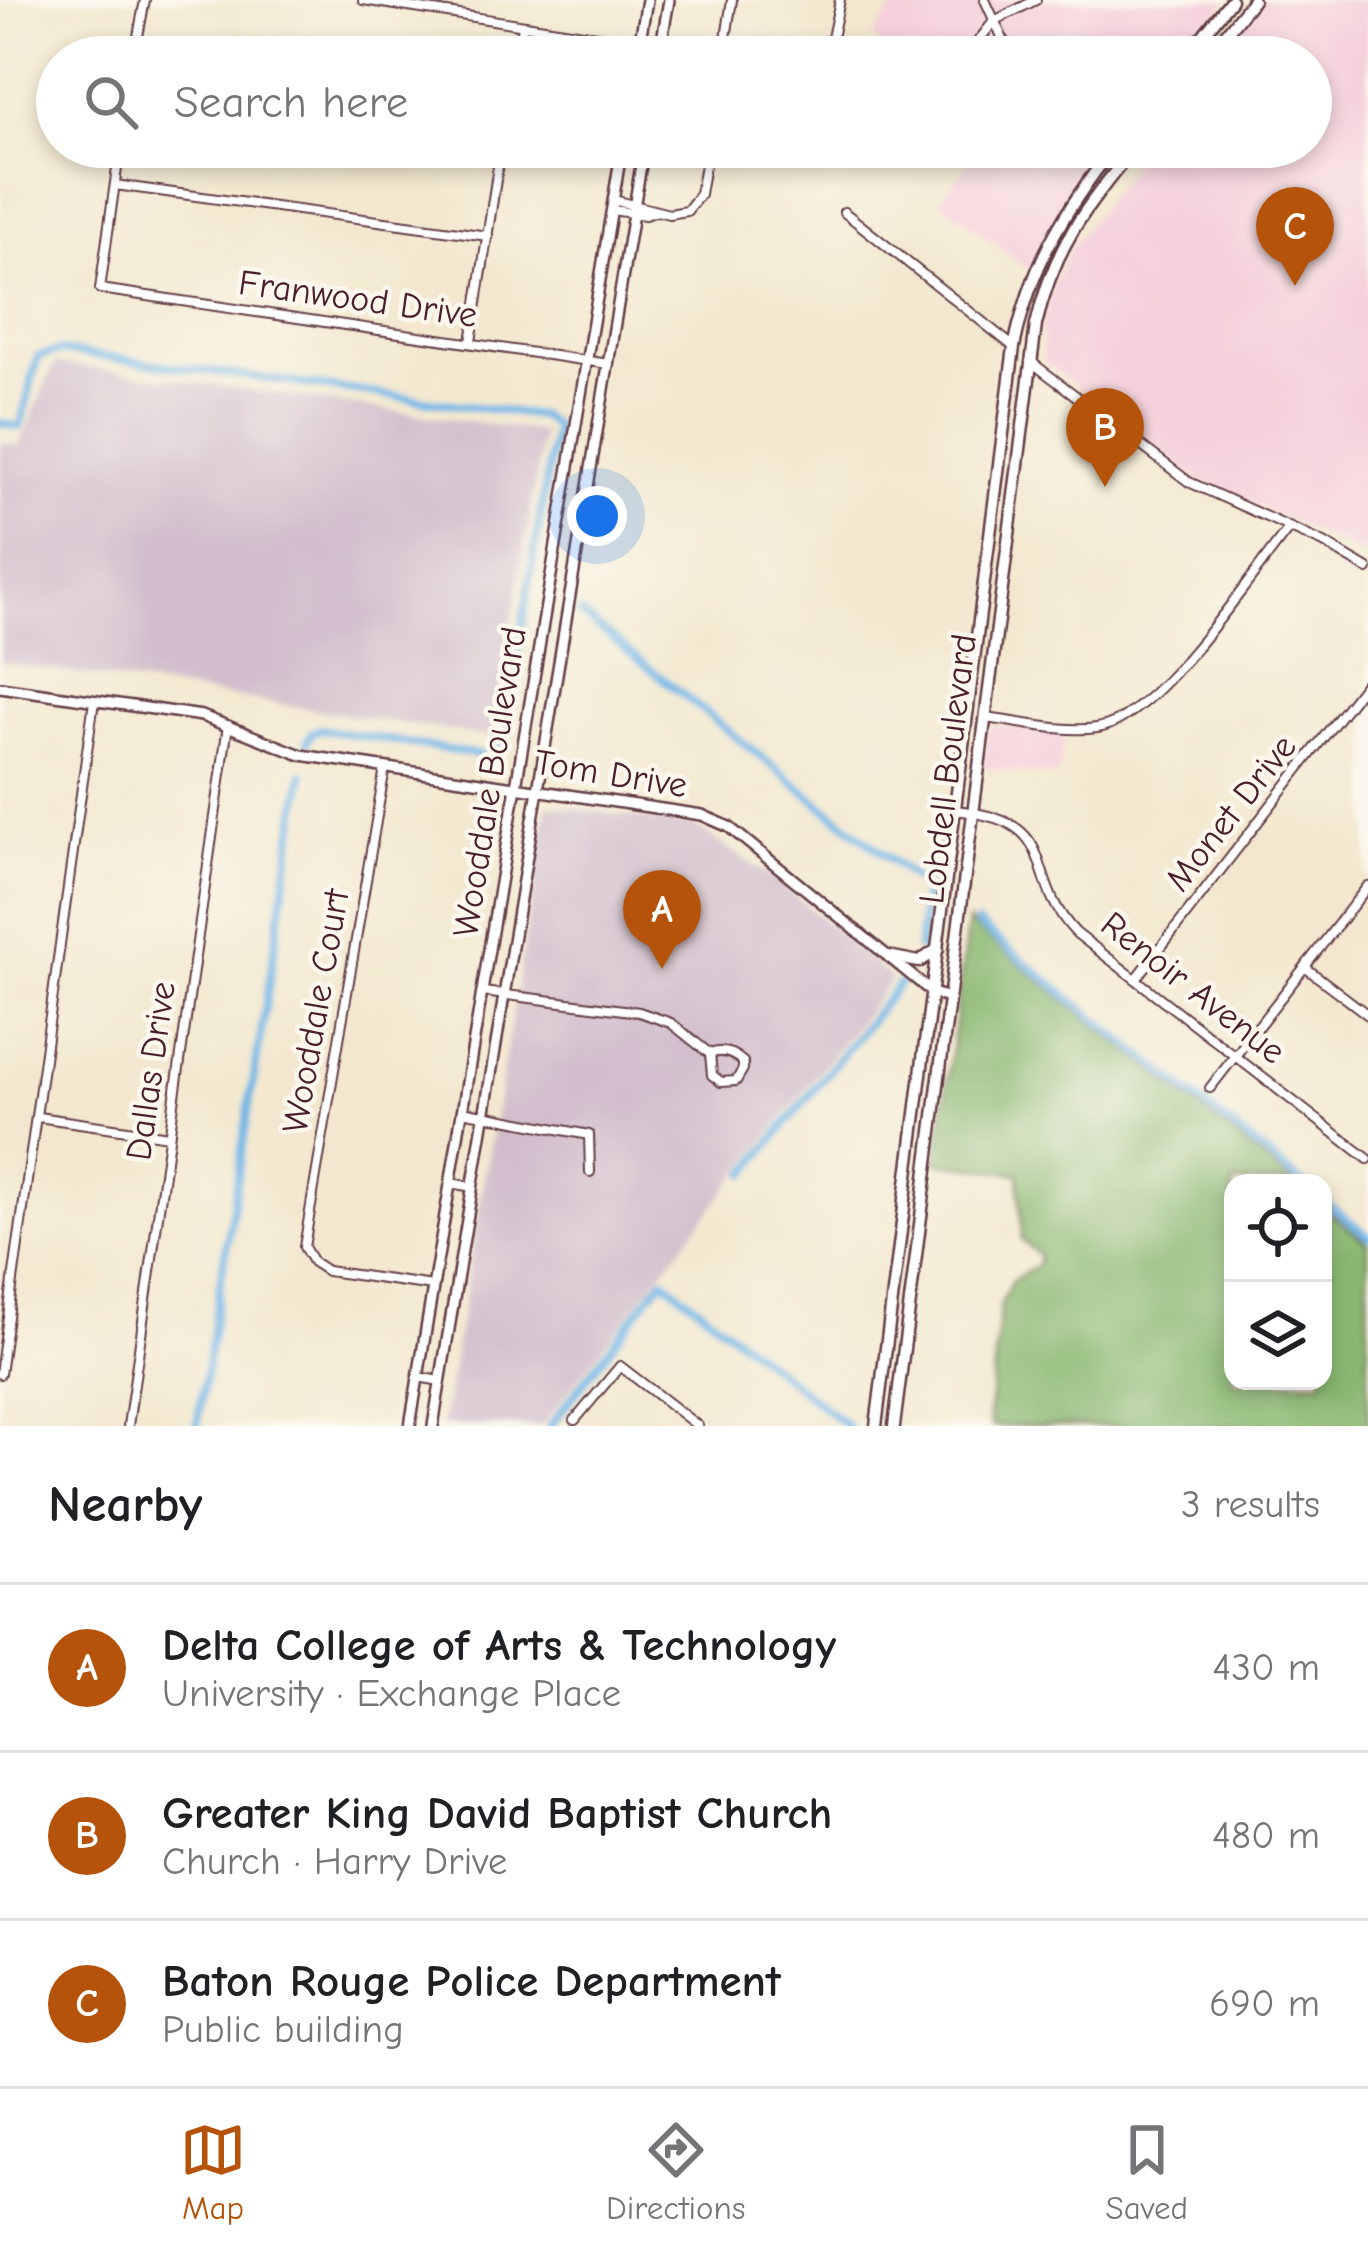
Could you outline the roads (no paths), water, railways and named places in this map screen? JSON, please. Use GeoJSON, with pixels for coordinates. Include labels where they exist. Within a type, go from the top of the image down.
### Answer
{"type":"FeatureCollection","features":[{"type":"Feature","properties":{"kind":"main road"},"geometry":{"type":"LineString","coordinates":[[1203,36],[1231,0]]}},
{"type":"Feature","properties":{"kind":"main road"},"geometry":{"type":"LineString","coordinates":[[1221,36],[1243,0]]}},
{"type":"Feature","properties":{"kind":"main road"},"geometry":{"type":"LineString","coordinates":[[1223,36],[1253,0]]}},
{"type":"Feature","properties":{"kind":"main road","name":"Lobdell Boulevard"},"geometry":{"type":"LineString","coordinates":[[876,1426],[1014,347],[1034,269],[1054,229],[1098,168]]}},
{"type":"Feature","properties":{"kind":"main road","name":"Lobdell Boulevard"},"geometry":{"type":"LineString","coordinates":[[894,1426],[1030,361],[1040,306],[1060,251],[1090,201],[1118,168]]}},
{"type":"Feature","properties":{"kind":"main road"},"geometry":{"type":"LineString","coordinates":[[1014,347],[1030,361]]}},
{"type":"Feature","properties":{"kind":"main road"},"geometry":{"type":"LineString","coordinates":[[992,520],[1010,521]]}},
{"type":"Feature","properties":{"kind":"main road"},"geometry":{"type":"LineString","coordinates":[[888,956],[919,962],[938,949]]}},
{"type":"Feature","properties":{"kind":"main road"},"geometry":{"type":"LineString","coordinates":[[919,1096],[926,1102],[930,1144]]}},
{"type":"Feature","properties":{"kind":"main road"},"geometry":{"type":"LineString","coordinates":[[908,1178],[926,1180]]}},
{"type":"Feature","properties":{"kind":"main road"},"geometry":{"type":"LineString","coordinates":[[892,1304],[902,1312],[904,1349]]}},
{"type":"Feature","properties":{"kind":"street"},"geometry":{"type":"LineString","coordinates":[[138,36],[145,0]]}},
{"type":"Feature","properties":{"kind":"street"},"geometry":{"type":"LineString","coordinates":[[363,0],[596,36]]}},
{"type":"Feature","properties":{"kind":"street"},"geometry":{"type":"LineString","coordinates":[[641,36],[647,0]]}},
{"type":"Feature","properties":{"kind":"street"},"geometry":{"type":"LineString","coordinates":[[663,36],[669,0]]}},
{"type":"Feature","properties":{"kind":"street"},"geometry":{"type":"LineString","coordinates":[[726,36],[732,0]]}},
{"type":"Feature","properties":{"kind":"street"},"geometry":{"type":"LineString","coordinates":[[832,36],[840,0]]}},
{"type":"Feature","properties":{"kind":"street"},"geometry":{"type":"LineString","coordinates":[[985,0],[1001,36]]}},
{"type":"Feature","properties":{"kind":"street"},"geometry":{"type":"LineString","coordinates":[[982,36],[994,21],[1036,0]]}},
{"type":"Feature","properties":{"kind":"street"},"geometry":{"type":"LineString","coordinates":[[521,36],[523,26]]}},
{"type":"Feature","properties":{"kind":"street"},"geometry":{"type":"LineString","coordinates":[[117,168],[115,184],[488,236]]}},
{"type":"Feature","properties":{"kind":"street"},"geometry":{"type":"LineString","coordinates":[[471,342],[498,168]]}},
{"type":"Feature","properties":{"kind":"street","name":"Wooddale Boulevard"},"geometry":{"type":"LineString","coordinates":[[410,1426],[619,168]]}},
{"type":"Feature","properties":{"kind":"street","name":"Wooddale Boulevard"},"geometry":{"type":"LineString","coordinates":[[434,1426],[641,168]]}},
{"type":"Feature","properties":{"kind":"street"},"geometry":{"type":"LineString","coordinates":[[613,205],[680,213],[694,205],[700,194],[704,168]]}},
{"type":"Feature","properties":{"kind":"street","name":"Franwood Drive"},"geometry":{"type":"LineString","coordinates":[[115,184],[100,289],[609,364]]}},
{"type":"Feature","properties":{"kind":"street"},"geometry":{"type":"LineString","coordinates":[[844,212],[1014,347]]}},
{"type":"Feature","properties":{"kind":"street"},"geometry":{"type":"LineString","coordinates":[[1030,361],[1178,475],[1368,568]]}},
{"type":"Feature","properties":{"kind":"street"},"geometry":{"type":"LineString","coordinates":[[984,718],[1098,728],[1122,721],[1154,697],[1289,528]]}},
{"type":"Feature","properties":{"kind":"street"},"geometry":{"type":"LineString","coordinates":[[554,563],[575,568]]}},
{"type":"Feature","properties":{"kind":"street","name":"Monet Drive"},"geometry":{"type":"LineString","coordinates":[[1136,978],[1368,680]]}},
{"type":"Feature","properties":{"kind":"street","name":"Tom Drive"},"geometry":{"type":"LineString","coordinates":[[0,687],[202,716],[301,755],[676,809],[729,827],[933,993],[948,998]]}},
{"type":"Feature","properties":{"kind":"street"},"geometry":{"type":"LineString","coordinates":[[0,1374],[94,700]]}},
{"type":"Feature","properties":{"kind":"street","name":"Dallas Drive"},"geometry":{"type":"LineString","coordinates":[[128,1426],[228,723]]}},
{"type":"Feature","properties":{"kind":"street"},"geometry":{"type":"LineString","coordinates":[[963,754],[979,755]]}},
{"type":"Feature","properties":{"kind":"street","name":"Wooddale Court"},"geometry":{"type":"LineString","coordinates":[[385,768],[304,1247],[313,1262],[327,1270],[434,1286]]}},
{"type":"Feature","properties":{"kind":"street","name":"Renoir Avenue"},"geometry":{"type":"LineString","coordinates":[[955,810],[1011,823],[1039,854],[1052,901],[1063,919],[1368,1159]]}},
{"type":"Feature","properties":{"kind":"street"},"geometry":{"type":"LineString","coordinates":[[1210,1088],[1368,886]]}},
{"type":"Feature","properties":{"kind":"street"},"geometry":{"type":"LineString","coordinates":[[1306,968],[1368,1015]]}},
{"type":"Feature","properties":{"kind":"street"},"geometry":{"type":"LineString","coordinates":[[483,992],[639,1012],[670,1023],[710,1054],[712,1075],[721,1082],[736,1081],[743,1062],[719,1051],[710,1054]]}},
{"type":"Feature","properties":{"kind":"street"},"geometry":{"type":"LineString","coordinates":[[462,1111],[590,1135],[590,1172]]}},
{"type":"Feature","properties":{"kind":"street"},"geometry":{"type":"LineString","coordinates":[[38,1117],[169,1136]]}},
{"type":"Feature","properties":{"kind":"street"},"geometry":{"type":"LineString","coordinates":[[450,1184],[473,1187]]}},
{"type":"Feature","properties":{"kind":"street"},"geometry":{"type":"LineString","coordinates":[[576,1424],[620,1366],[698,1426]]}},
{"type":"Feature","properties":{"kind":"street"},"geometry":{"type":"LineString","coordinates":[[418,1378],[441,1381]]}},
{"type":"Feature","properties":{"kind":"waterway"},"geometry":{"type":"LineString","coordinates":[[0,423],[20,427],[38,356],[61,351],[540,416],[555,426],[504,738],[497,752],[486,756],[320,729],[307,742]]}},
{"type":"Feature","properties":{"kind":"waterway"},"geometry":{"type":"LineString","coordinates":[[580,613],[925,887],[919,948]]}},
{"type":"Feature","properties":{"kind":"waterway"},"geometry":{"type":"LineString","coordinates":[[197,1426],[303,774]]}},
{"type":"Feature","properties":{"kind":"waterway"},"geometry":{"type":"LineString","coordinates":[[977,924],[1291,1174]]}},
{"type":"Feature","properties":{"kind":"waterway"},"geometry":{"type":"LineString","coordinates":[[746,1174],[900,983]]}},
{"type":"Feature","properties":{"kind":"waterway"},"geometry":{"type":"LineString","coordinates":[[1332,1207],[1368,1236]]}},
{"type":"Feature","properties":{"kind":"waterway"},"geometry":{"type":"LineString","coordinates":[[550,1426],[663,1279],[847,1426]]}},
{"type":"Feature","properties":{"kind":"place","name":"Baton Rouge Police Department"},"geometry":{"type":"Point","coordinates":[1295,286]}},
{"type":"Feature","properties":{"kind":"place","name":"Greater King David Baptist Church"},"geometry":{"type":"Point","coordinates":[1105,487]}},
{"type":"Feature","properties":{"kind":"place","name":"Delta College of Arts & Technology"},"geometry":{"type":"Point","coordinates":[662,969]}}]}
